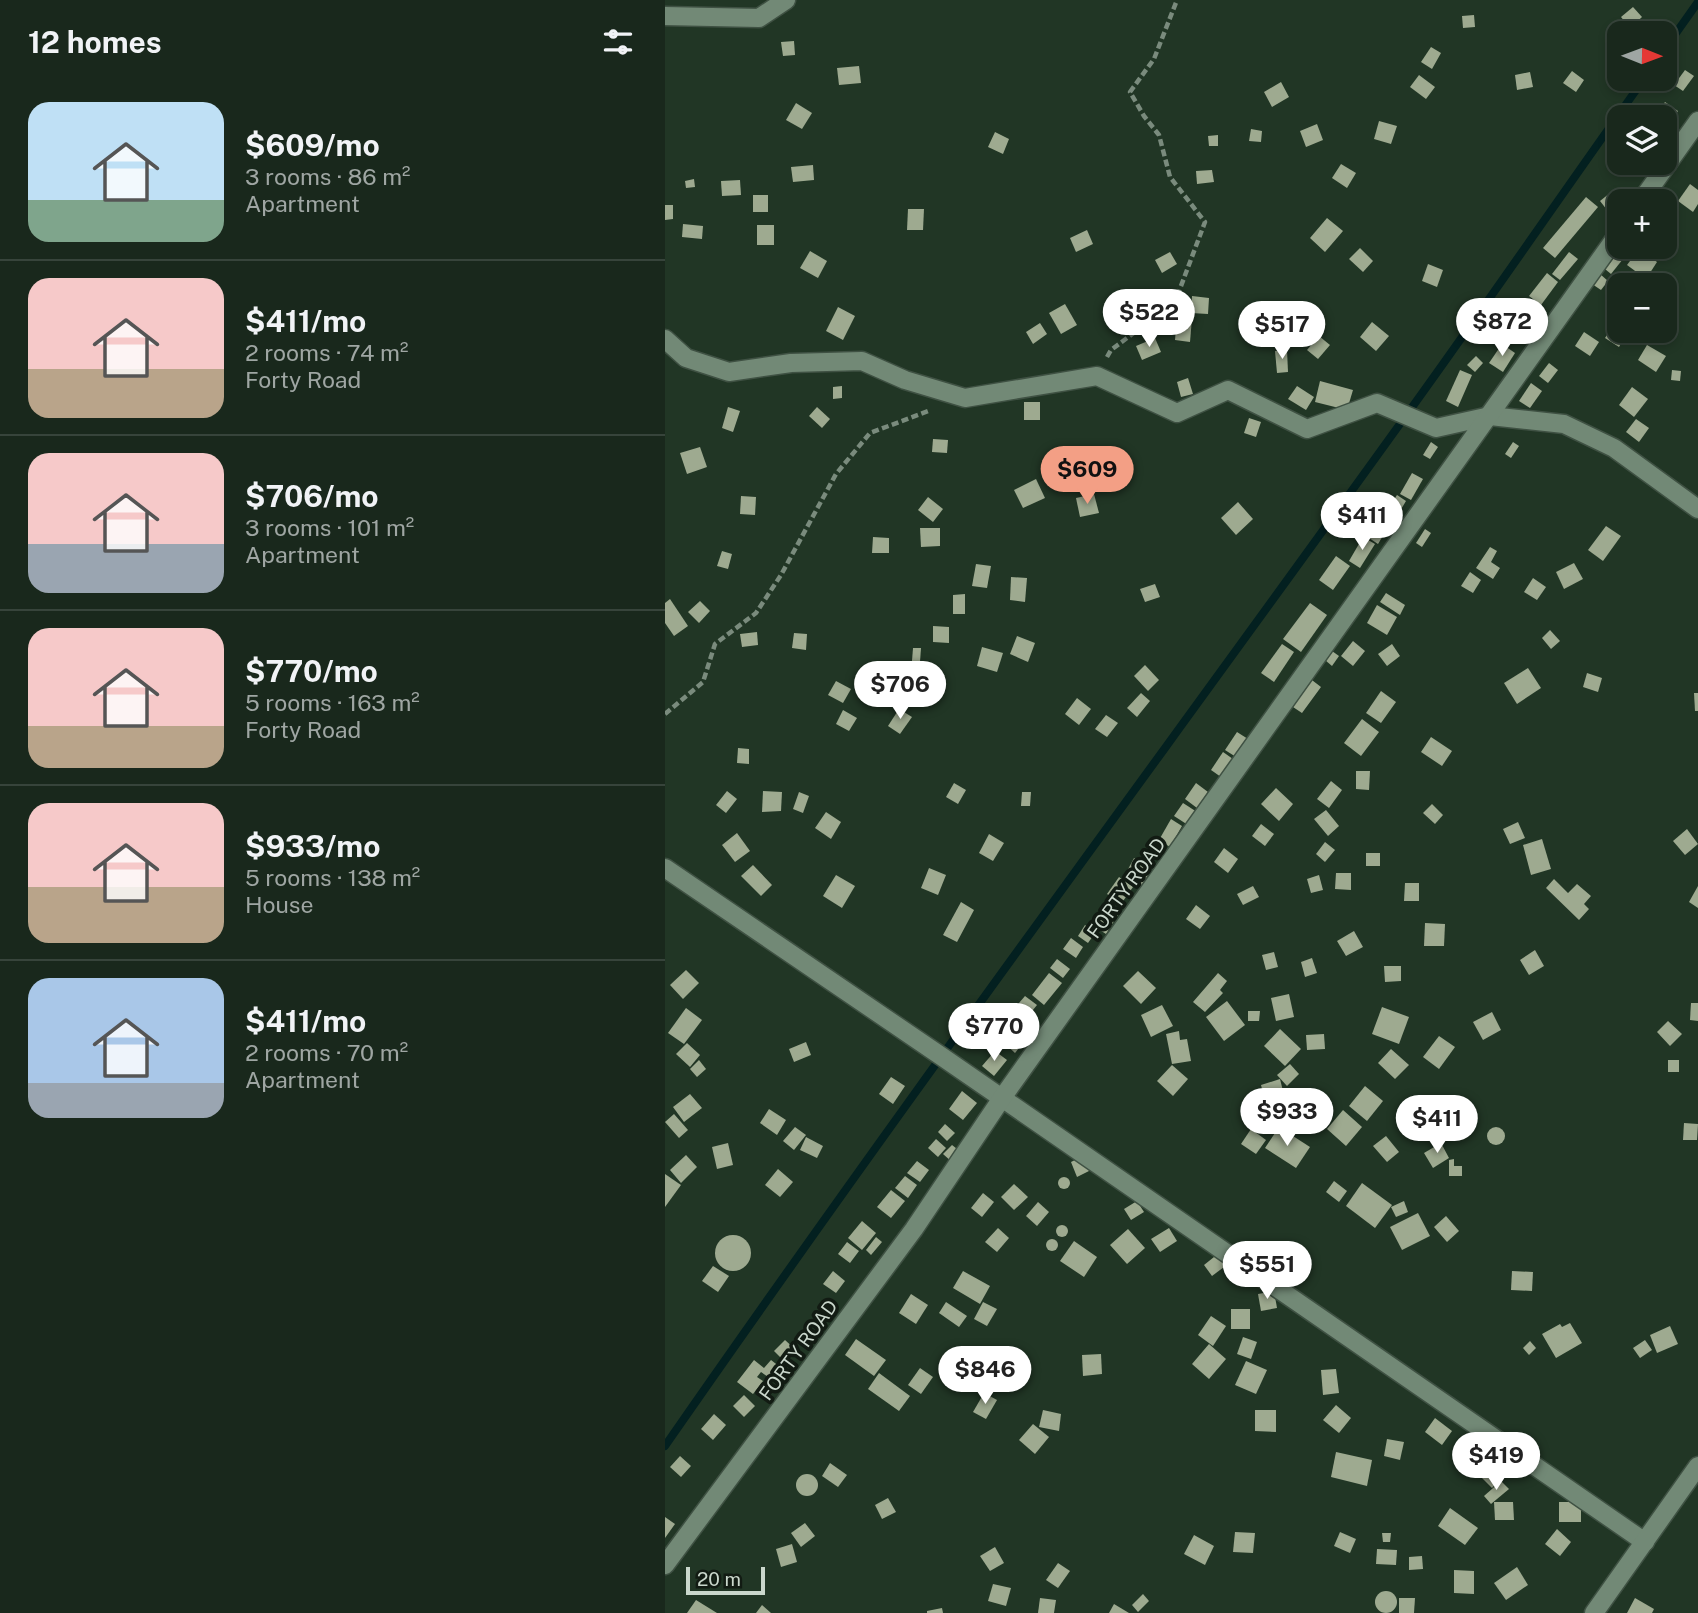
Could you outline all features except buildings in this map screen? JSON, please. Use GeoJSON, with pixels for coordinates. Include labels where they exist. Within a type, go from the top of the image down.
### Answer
{"type":"FeatureCollection","features":[{"type":"Feature","properties":{"kind":"street"},"geometry":{"type":"LineString","coordinates":[[674,0],[665,15],[759,18],[786,0]]}},
{"type":"Feature","properties":{"kind":"street"},"geometry":{"type":"LineString","coordinates":[[1650,189],[1698,121]]}},
{"type":"Feature","properties":{"kind":"street","name":"FORTY ROAD"},"geometry":{"type":"LineString","coordinates":[[665,1566],[914,1229],[1002,1098],[1607,250]]}},
{"type":"Feature","properties":{"kind":"street"},"geometry":{"type":"LineString","coordinates":[[665,339],[686,358],[729,372],[791,363],[862,361],[905,380],[965,398],[1097,376],[1177,413],[1228,390],[1307,429],[1377,402],[1436,428],[1490,416],[1564,424],[1614,448],[1698,509]]}},
{"type":"Feature","properties":{"kind":"street"},"geometry":{"type":"LineString","coordinates":[[665,868],[1645,1542]]}},
{"type":"Feature","properties":{"kind":"street"},"geometry":{"type":"LineString","coordinates":[[1594,1613],[1698,1466]]}},
{"type":"Feature","properties":{"kind":"path"},"geometry":{"type":"LineString","coordinates":[[1097,376],[1111,350],[1175,302],[1206,222],[1170,177],[1159,135],[1130,92],[1154,59],[1177,0]]}},
{"type":"Feature","properties":{"kind":"path"},"geometry":{"type":"LineString","coordinates":[[665,714],[703,682],[715,644],[756,613],[781,575],[836,474],[870,433],[965,398]]}},
{"type":"Feature","properties":{"kind":"waterway"},"geometry":{"type":"LineString","coordinates":[[1677,32],[1698,2]]}},
{"type":"Feature","properties":{"kind":"waterway"},"geometry":{"type":"LineString","coordinates":[[665,1446],[940,1058],[1435,375],[1636,91]]}}]}
